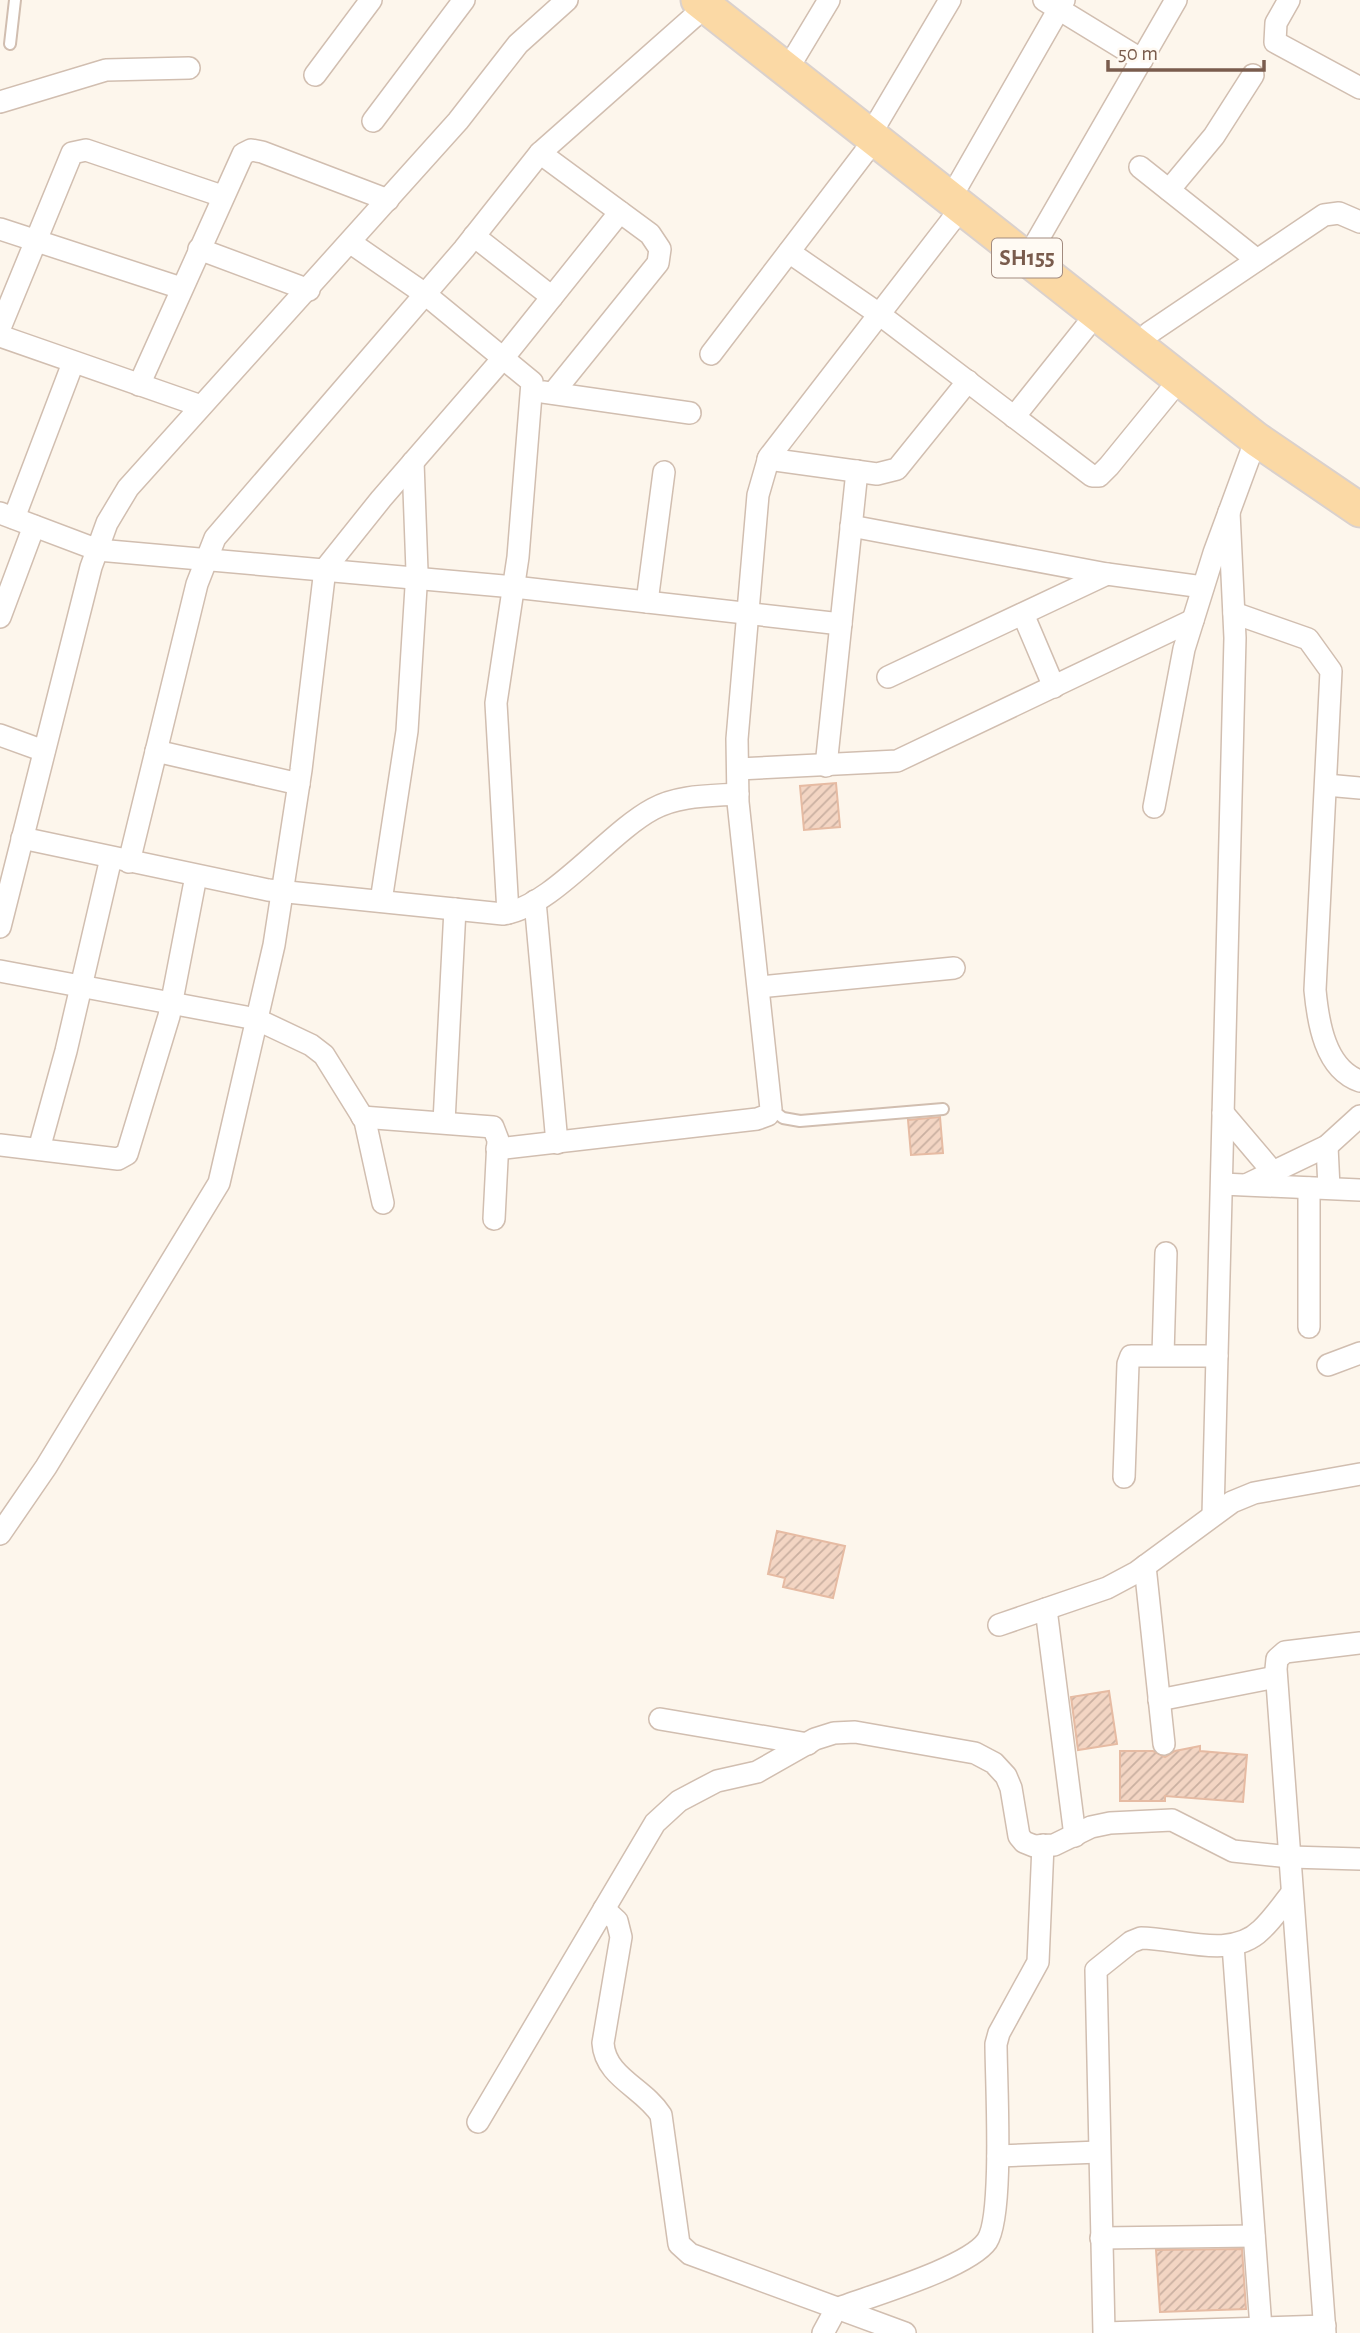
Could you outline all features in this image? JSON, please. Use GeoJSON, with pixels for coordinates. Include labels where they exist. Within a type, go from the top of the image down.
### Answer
{"type":"FeatureCollection","features":[{"type":"Feature","properties":{"kind":"main road","name":"SH155"},"geometry":{"type":"LineString","coordinates":[[707,2],[793,60],[876,132]]}},
{"type":"Feature","properties":{"kind":"main road","name":"SH155"},"geometry":{"type":"LineString","coordinates":[[707,2],[960,197],[1097,313],[1256,439],[1360,510]]}},
{"type":"Feature","properties":{"kind":"main road","name":"SH155"},"geometry":{"type":"LineString","coordinates":[[960,197],[1360,485]]}},
{"type":"Feature","properties":{"kind":"street"},"geometry":{"type":"LineString","coordinates":[[315,75],[370,0]]}},
{"type":"Feature","properties":{"kind":"street"},"geometry":{"type":"LineString","coordinates":[[373,121],[464,0]]}},
{"type":"Feature","properties":{"kind":"street"},"geometry":{"type":"LineString","coordinates":[[0,927],[98,550],[107,523],[128,488],[351,243],[458,121],[518,44],[567,0]]}},
{"type":"Feature","properties":{"kind":"street"},"geometry":{"type":"LineString","coordinates":[[793,60],[828,0]]}},
{"type":"Feature","properties":{"kind":"street"},"geometry":{"type":"LineString","coordinates":[[712,354],[876,132],[950,0]]}},
{"type":"Feature","properties":{"kind":"street"},"geometry":{"type":"LineString","coordinates":[[1033,248],[1176,0]]}},
{"type":"Feature","properties":{"kind":"street"},"geometry":{"type":"LineString","coordinates":[[1289,0],[1276,23],[1275,42],[1360,88]]}},
{"type":"Feature","properties":{"kind":"street"},"geometry":{"type":"LineString","coordinates":[[39,1149],[82,986],[156,751],[205,559],[230,517],[425,294],[540,153],[707,2]]}},
{"type":"Feature","properties":{"kind":"street"},"geometry":{"type":"LineString","coordinates":[[497,1149],[757,1119],[768,1115],[771,1109],[738,794],[737,739],[758,495],[768,459],[879,314],[960,197],[1055,3],[1142,60]]}},
{"type":"Feature","properties":{"kind":"street"},"geometry":{"type":"LineString","coordinates":[[0,102],[106,70],[189,68]]}},
{"type":"Feature","properties":{"kind":"street"},"geometry":{"type":"LineString","coordinates":[[1169,190],[1214,136],[1253,75]]}},
{"type":"Feature","properties":{"kind":"street"},"geometry":{"type":"LineString","coordinates":[[0,328],[66,161],[78,150],[86,150],[222,196]]}},
{"type":"Feature","properties":{"kind":"street"},"geometry":{"type":"LineString","coordinates":[[139,385],[237,162],[251,150],[388,200]]}},
{"type":"Feature","properties":{"kind":"street"},"geometry":{"type":"LineString","coordinates":[[508,913],[496,703],[544,392],[658,262],[660,249],[657,242],[620,212],[540,153]]}},
{"type":"Feature","properties":{"kind":"street"},"geometry":{"type":"LineString","coordinates":[[1140,167],[1257,260]]}},
{"type":"Feature","properties":{"kind":"street"},"geometry":{"type":"LineString","coordinates":[[0,1534],[46,1467],[219,1183],[274,946],[299,784],[325,569],[504,357],[620,212]]}},
{"type":"Feature","properties":{"kind":"street"},"geometry":{"type":"LineString","coordinates":[[1149,333],[1331,212],[1360,222]]}},
{"type":"Feature","properties":{"kind":"street"},"geometry":{"type":"LineString","coordinates":[[0,229],[181,288]]}},
{"type":"Feature","properties":{"kind":"street"},"geometry":{"type":"LineString","coordinates":[[474,236],[552,297]]}},
{"type":"Feature","properties":{"kind":"street"},"geometry":{"type":"LineString","coordinates":[[351,243],[425,294],[528,376],[544,392],[690,413]]}},
{"type":"Feature","properties":{"kind":"street"},"geometry":{"type":"LineString","coordinates":[[199,249],[309,290]]}},
{"type":"Feature","properties":{"kind":"street"},"geometry":{"type":"LineString","coordinates":[[789,252],[879,314],[1084,473],[1099,475],[1180,379]]}},
{"type":"Feature","properties":{"kind":"street"},"geometry":{"type":"LineString","coordinates":[[1014,417],[1097,313]]}},
{"type":"Feature","properties":{"kind":"street"},"geometry":{"type":"LineString","coordinates":[[0,336],[201,407]]}},
{"type":"Feature","properties":{"kind":"street"},"geometry":{"type":"LineString","coordinates":[[0,617],[16,519],[73,363]]}},
{"type":"Feature","properties":{"kind":"street"},"geometry":{"type":"LineString","coordinates":[[768,459],[877,474],[897,469],[968,381]]}},
{"type":"Feature","properties":{"kind":"street"},"geometry":{"type":"LineString","coordinates":[[1154,807],[1192,620],[1256,439]]}},
{"type":"Feature","properties":{"kind":"street"},"geometry":{"type":"LineString","coordinates":[[381,901],[407,731],[417,579],[413,463]]}},
{"type":"Feature","properties":{"kind":"street"},"geometry":{"type":"LineString","coordinates":[[827,766],[857,471]]}},
{"type":"Feature","properties":{"kind":"street"},"geometry":{"type":"LineString","coordinates":[[647,602],[664,472]]}},
{"type":"Feature","properties":{"kind":"street"},"geometry":{"type":"LineString","coordinates":[[1213,1515],[1234,613],[1229,512]]}},
{"type":"Feature","properties":{"kind":"street"},"geometry":{"type":"LineString","coordinates":[[16,519],[98,550],[514,587],[841,624]]}},
{"type":"Feature","properties":{"kind":"street"},"geometry":{"type":"LineString","coordinates":[[851,526],[1107,575],[1203,587]]}},
{"type":"Feature","properties":{"kind":"street"},"geometry":{"type":"LineString","coordinates":[[888,677],[1107,575]]}},
{"type":"Feature","properties":{"kind":"street"},"geometry":{"type":"LineString","coordinates":[[1234,613],[1308,639],[1331,671],[1315,990],[1317,1014],[1331,1054],[1343,1072],[1360,1081]]}},
{"type":"Feature","properties":{"kind":"street"},"geometry":{"type":"LineString","coordinates":[[1023,614],[1054,687]]}},
{"type":"Feature","properties":{"kind":"street"},"geometry":{"type":"LineString","coordinates":[[738,769],[897,761],[1192,620]]}},
{"type":"Feature","properties":{"kind":"street"},"geometry":{"type":"LineString","coordinates":[[0,735],[44,751]]}},
{"type":"Feature","properties":{"kind":"street"},"geometry":{"type":"LineString","coordinates":[[156,751],[299,784]]}},
{"type":"Feature","properties":{"kind":"street"},"geometry":{"type":"LineString","coordinates":[[1326,785],[1360,788]]}},
{"type":"Feature","properties":{"kind":"street"},"geometry":{"type":"LineString","coordinates":[[22,838],[196,876],[283,891],[508,913],[535,901],[651,809],[684,799],[738,794]]}},
{"type":"Feature","properties":{"kind":"street"},"geometry":{"type":"LineString","coordinates":[[0,1145],[118,1159],[127,1154],[171,1003],[196,876]]}},
{"type":"Feature","properties":{"kind":"street"},"geometry":{"type":"LineString","coordinates":[[535,901],[557,1143]]}},
{"type":"Feature","properties":{"kind":"street"},"geometry":{"type":"LineString","coordinates":[[444,1122],[455,909]]}},
{"type":"Feature","properties":{"kind":"street"},"geometry":{"type":"LineString","coordinates":[[759,987],[954,968]]}},
{"type":"Feature","properties":{"kind":"street"},"geometry":{"type":"LineString","coordinates":[[0,971],[256,1019],[324,1055],[362,1117],[372,1145],[383,1203]]}},
{"type":"Feature","properties":{"kind":"street"},"geometry":{"type":"LineString","coordinates":[[1223,1113],[1273,1172]]}},
{"type":"Feature","properties":{"kind":"street"},"geometry":{"type":"LineString","coordinates":[[1246,1185],[1327,1146],[1360,1116]]}},
{"type":"Feature","properties":{"kind":"street"},"geometry":{"type":"LineString","coordinates":[[362,1117],[493,1127],[496,1131],[497,1149],[494,1219]]}},
{"type":"Feature","properties":{"kind":"street"},"geometry":{"type":"LineString","coordinates":[[1309,1327],[1319,1188],[1327,1146]]}},
{"type":"Feature","properties":{"kind":"street"},"geometry":{"type":"LineString","coordinates":[[1222,1184],[1360,1190]]}},
{"type":"Feature","properties":{"kind":"street"},"geometry":{"type":"LineString","coordinates":[[1163,1355],[1166,1253]]}},
{"type":"Feature","properties":{"kind":"street"},"geometry":{"type":"LineString","coordinates":[[1328,1365],[1360,1353]]}},
{"type":"Feature","properties":{"kind":"street"},"geometry":{"type":"LineString","coordinates":[[1124,1477],[1128,1364],[1131,1356],[1217,1356]]}},
{"type":"Feature","properties":{"kind":"street"},"geometry":{"type":"LineString","coordinates":[[999,1625],[1107,1588],[1145,1566],[1213,1515],[1254,1493],[1360,1474]]}},
{"type":"Feature","properties":{"kind":"street"},"geometry":{"type":"LineString","coordinates":[[1145,1566],[1164,1744]]}},
{"type":"Feature","properties":{"kind":"street"},"geometry":{"type":"LineString","coordinates":[[1046,1609],[1075,1836]]}},
{"type":"Feature","properties":{"kind":"street"},"geometry":{"type":"LineString","coordinates":[[1292,1893],[1261,1931],[1233,1945],[1141,1938],[1105,1961],[1096,1970],[1105,2333],[1261,2328],[1325,2329],[1276,1677],[1277,1659],[1285,1652],[1360,1643]]}},
{"type":"Feature","properties":{"kind":"street"},"geometry":{"type":"LineString","coordinates":[[1159,1700],[1276,1677]]}},
{"type":"Feature","properties":{"kind":"street"},"geometry":{"type":"LineString","coordinates":[[660,1719],[808,1744]]}},
{"type":"Feature","properties":{"kind":"street"},"geometry":{"type":"LineString","coordinates":[[478,2122],[655,1823],[679,1801],[717,1781],[757,1772],[834,1733],[855,1732],[975,1753],[994,1763],[1006,1776],[1019,1836],[1024,1842],[1054,1845],[1091,1827],[1110,1822],[1172,1821],[1233,1851],[1290,1857],[1360,1859]]}},
{"type":"Feature","properties":{"kind":"street"},"geometry":{"type":"LineString","coordinates":[[823,2333],[836,2309],[950,2266],[986,2242],[992,2228],[998,2156],[996,2045],[1038,1962],[1043,1845]]}},
{"type":"Feature","properties":{"kind":"street"},"geometry":{"type":"LineString","coordinates":[[604,1909],[617,1921],[621,1937],[603,2043],[604,2057],[610,2067],[654,2104],[661,2115],[679,2244],[690,2254],[905,2333]]}},
{"type":"Feature","properties":{"kind":"street"},"geometry":{"type":"LineString","coordinates":[[1233,1945],[1261,2328]]}},
{"type":"Feature","properties":{"kind":"street"},"geometry":{"type":"LineString","coordinates":[[998,2156],[1099,2152]]}},
{"type":"Feature","properties":{"kind":"street"},"geometry":{"type":"LineString","coordinates":[[1101,2238],[1254,2236]]}},
{"type":"Feature","properties":{"kind":"lane"},"geometry":{"type":"LineString","coordinates":[[10,44],[15,0]]}},
{"type":"Feature","properties":{"kind":"lane"},"geometry":{"type":"LineString","coordinates":[[771,1109],[783,1118],[800,1121],[943,1109]]}},
{"type":"Feature","properties":{"kind":"building"},"geometry":{"type":"Polygon","coordinates":[[[836,783],[840,827],[804,830],[800,786],[836,783]]]}},
{"type":"Feature","properties":{"kind":"building"},"geometry":{"type":"Polygon","coordinates":[[[940,1117],[943,1153],[911,1155],[908,1120],[940,1117]]]}},
{"type":"Feature","properties":{"kind":"building"},"geometry":{"type":"Polygon","coordinates":[[[777,1531],[845,1546],[833,1598],[783,1587],[785,1578],[768,1574],[777,1531]]]}},
{"type":"Feature","properties":{"kind":"building"},"geometry":{"type":"Polygon","coordinates":[[[1109,1691],[1117,1744],[1078,1750],[1071,1697],[1109,1691]]]}},
{"type":"Feature","properties":{"kind":"building"},"geometry":{"type":"Polygon","coordinates":[[[1200,1746],[1200,1751],[1247,1755],[1243,1802],[1165,1796],[1165,1801],[1120,1801],[1120,1751],[1153,1751],[1165,1757],[1175,1751],[1200,1746]]]}},
{"type":"Feature","properties":{"kind":"building"},"geometry":{"type":"Polygon","coordinates":[[[1242,2249],[1246,2309],[1160,2312],[1156,2250],[1242,2249]]]}}]}
